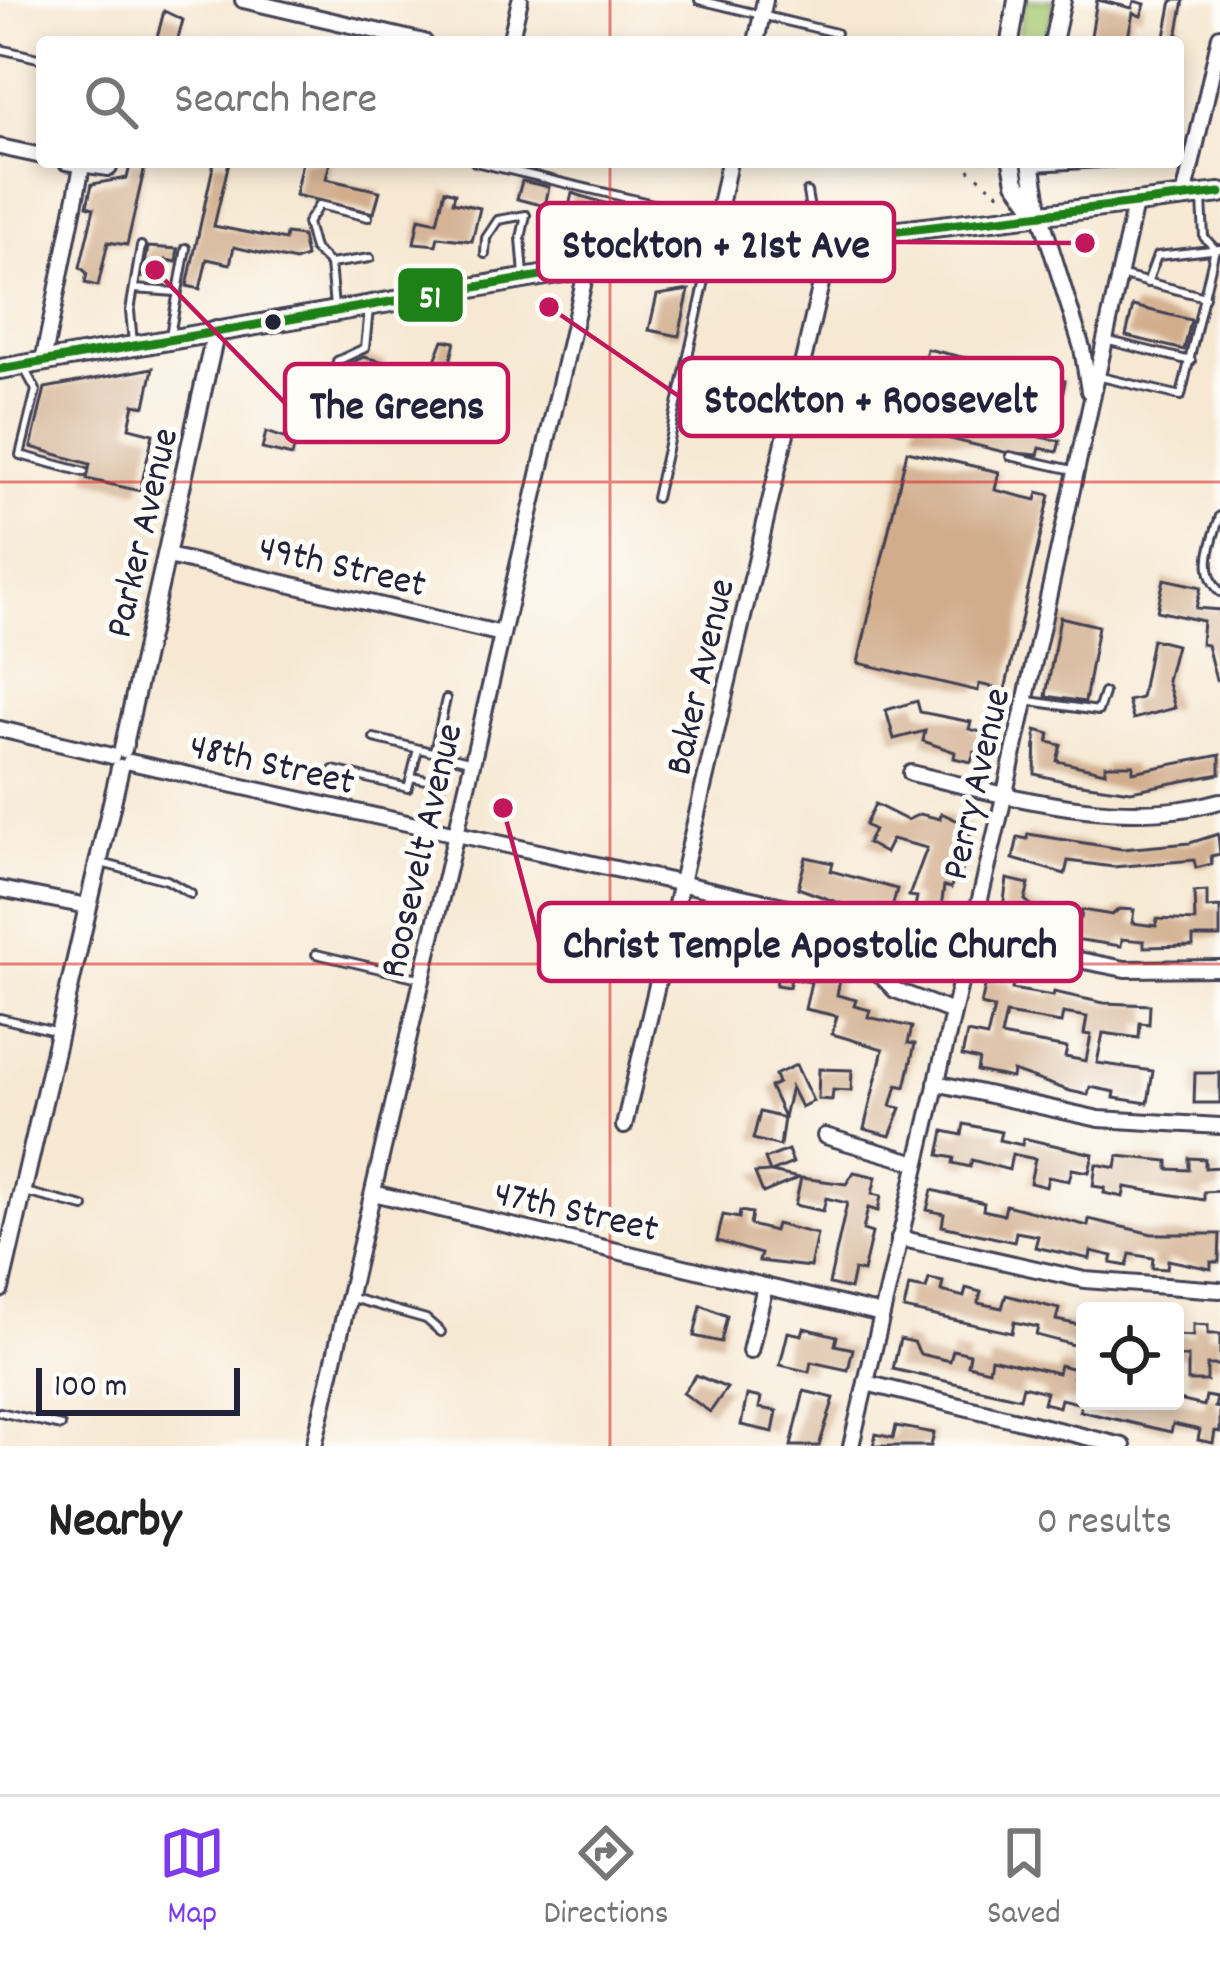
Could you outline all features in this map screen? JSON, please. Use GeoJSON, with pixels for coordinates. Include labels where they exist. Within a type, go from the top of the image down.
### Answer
{"type":"FeatureCollection","features":[{"type":"Feature","properties":{"kind":"main road"},"geometry":{"type":"LineString","coordinates":[[0,369],[586,268],[1202,195]]}},
{"type":"Feature","properties":{"kind":"street"},"geometry":{"type":"LineString","coordinates":[[244,0],[400,36]]}},
{"type":"Feature","properties":{"kind":"street"},"geometry":{"type":"LineString","coordinates":[[511,36],[520,0]]}},
{"type":"Feature","properties":{"kind":"street"},"geometry":{"type":"LineString","coordinates":[[1011,36],[1017,0]]}},
{"type":"Feature","properties":{"kind":"street"},"geometry":{"type":"LineString","coordinates":[[1054,36],[1062,0]]}},
{"type":"Feature","properties":{"kind":"street"},"geometry":{"type":"LineString","coordinates":[[1202,195],[1220,36]]}},
{"type":"Feature","properties":{"kind":"street"},"geometry":{"type":"LineString","coordinates":[[0,146],[36,155]]}},
{"type":"Feature","properties":{"kind":"street"},"geometry":{"type":"LineString","coordinates":[[32,364],[81,168]]}},
{"type":"Feature","properties":{"kind":"street"},"geometry":{"type":"LineString","coordinates":[[710,254],[728,168]]}},
{"type":"Feature","properties":{"kind":"street"},"geometry":{"type":"LineString","coordinates":[[1013,168],[1016,182],[1041,216]]}},
{"type":"Feature","properties":{"kind":"street"},"geometry":{"type":"LineString","coordinates":[[1033,168],[1041,216],[1082,348],[1088,420]]}},
{"type":"Feature","properties":{"kind":"street","name":"Perry Avenue"},"geometry":{"type":"LineString","coordinates":[[851,1446],[1005,794],[1135,204]]}},
{"type":"Feature","properties":{"kind":"street","name":"Baker Avenue"},"geometry":{"type":"LineString","coordinates":[[624,1126],[682,886],[823,242]]}},
{"type":"Feature","properties":{"kind":"street","name":"Roosevelt Avenue"},"geometry":{"type":"LineString","coordinates":[[314,1446],[586,268]]}},
{"type":"Feature","properties":{"kind":"street","name":"Parker Avenue"},"geometry":{"type":"LineString","coordinates":[[0,1289],[216,330]]}},
{"type":"Feature","properties":{"kind":"street","name":"49th Street"},"geometry":{"type":"LineString","coordinates":[[168,556],[502,634]]}},
{"type":"Feature","properties":{"kind":"street","name":"48th Street"},"geometry":{"type":"LineString","coordinates":[[0,729],[807,913],[841,934],[896,990],[953,1012]]}},
{"type":"Feature","properties":{"kind":"street"},"geometry":{"type":"LineString","coordinates":[[911,773],[1120,814],[1180,811],[1220,801]]}},
{"type":"Feature","properties":{"kind":"street"},"geometry":{"type":"LineString","coordinates":[[0,889],[87,906]]}},
{"type":"Feature","properties":{"kind":"street"},"geometry":{"type":"LineString","coordinates":[[971,939],[1125,969],[1220,968]]}},
{"type":"Feature","properties":{"kind":"street"},"geometry":{"type":"LineString","coordinates":[[936,1083],[1099,1119],[1220,1126]]}},
{"type":"Feature","properties":{"kind":"street"},"geometry":{"type":"LineString","coordinates":[[826,1136],[917,1163]]}},
{"type":"Feature","properties":{"kind":"street","name":"47th Street"},"geometry":{"type":"LineString","coordinates":[[373,1193],[881,1314]]}},
{"type":"Feature","properties":{"kind":"street"},"geometry":{"type":"LineString","coordinates":[[899,1238],[1085,1280],[1220,1290]]}},
{"type":"Feature","properties":{"kind":"street"},"geometry":{"type":"LineString","coordinates":[[750,1351],[765,1286]]}},
{"type":"Feature","properties":{"kind":"street"},"geometry":{"type":"LineString","coordinates":[[866,1383],[1124,1446]]}},
{"type":"Feature","properties":{"kind":"lane"},"geometry":{"type":"LineString","coordinates":[[699,0],[764,7],[836,33]]}},
{"type":"Feature","properties":{"kind":"lane"},"geometry":{"type":"LineString","coordinates":[[0,49],[36,58]]}},
{"type":"Feature","properties":{"kind":"lane"},"geometry":{"type":"LineString","coordinates":[[500,168],[717,219]]}},
{"type":"Feature","properties":{"kind":"lane"},"geometry":{"type":"LineString","coordinates":[[807,191],[823,242]]}},
{"type":"Feature","properties":{"kind":"lane"},"geometry":{"type":"LineString","coordinates":[[1202,195],[1204,238],[1218,249]]}},
{"type":"Feature","properties":{"kind":"lane"},"geometry":{"type":"LineString","coordinates":[[334,311],[330,264],[314,249],[307,223],[319,205],[368,217]]}},
{"type":"Feature","properties":{"kind":"lane"},"geometry":{"type":"LineString","coordinates":[[485,254],[486,238],[497,220],[526,215],[521,238],[524,279]]}},
{"type":"Feature","properties":{"kind":"lane"},"geometry":{"type":"LineString","coordinates":[[133,346],[140,246]]}},
{"type":"Feature","properties":{"kind":"lane"},"geometry":{"type":"LineString","coordinates":[[170,339],[186,248]]}},
{"type":"Feature","properties":{"kind":"lane"},"geometry":{"type":"LineString","coordinates":[[1147,283],[1157,256],[1218,249]]}},
{"type":"Feature","properties":{"kind":"lane"},"geometry":{"type":"LineString","coordinates":[[1097,376],[1181,396],[1218,249]]}},
{"type":"Feature","properties":{"kind":"lane"},"geometry":{"type":"LineString","coordinates":[[656,498],[710,254]]}},
{"type":"Feature","properties":{"kind":"lane"},"geometry":{"type":"LineString","coordinates":[[330,264],[370,259]]}},
{"type":"Feature","properties":{"kind":"lane"},"geometry":{"type":"LineString","coordinates":[[1119,275],[1205,297]]}},
{"type":"Feature","properties":{"kind":"lane"},"geometry":{"type":"LineString","coordinates":[[134,289],[176,292]]}},
{"type":"Feature","properties":{"kind":"lane"},"geometry":{"type":"LineString","coordinates":[[325,421],[337,361],[365,348],[370,305]]}},
{"type":"Feature","properties":{"kind":"lane"},"geometry":{"type":"LineString","coordinates":[[1105,340],[1191,361]]}},
{"type":"Feature","properties":{"kind":"lane"},"geometry":{"type":"LineString","coordinates":[[32,364],[36,390],[20,455],[84,472]]}},
{"type":"Feature","properties":{"kind":"lane"},"geometry":{"type":"LineString","coordinates":[[1010,456],[1076,471]]}},
{"type":"Feature","properties":{"kind":"lane"},"geometry":{"type":"LineString","coordinates":[[1220,516],[1208,574],[1220,592]]}},
{"type":"Feature","properties":{"kind":"lane"},"geometry":{"type":"LineString","coordinates":[[1026,700],[1098,711],[1103,693]]}},
{"type":"Feature","properties":{"kind":"lane"},"geometry":{"type":"LineString","coordinates":[[434,752],[446,700]]}},
{"type":"Feature","properties":{"kind":"lane"},"geometry":{"type":"LineString","coordinates":[[374,738],[472,762]]}},
{"type":"Feature","properties":{"kind":"lane"},"geometry":{"type":"LineString","coordinates":[[333,770],[407,788],[418,749]]}},
{"type":"Feature","properties":{"kind":"lane"},"geometry":{"type":"LineString","coordinates":[[410,777],[442,783],[449,756]]}},
{"type":"Feature","properties":{"kind":"lane"},"geometry":{"type":"LineString","coordinates":[[98,862],[167,880],[191,894]]}},
{"type":"Feature","properties":{"kind":"lane"},"geometry":{"type":"LineString","coordinates":[[316,954],[422,979]]}},
{"type":"Feature","properties":{"kind":"lane"},"geometry":{"type":"LineString","coordinates":[[0,1018],[58,1031]]}},
{"type":"Feature","properties":{"kind":"lane"},"geometry":{"type":"LineString","coordinates":[[21,1192],[84,1207]]}},
{"type":"Feature","properties":{"kind":"lane"},"geometry":{"type":"LineString","coordinates":[[349,1298],[426,1319],[441,1332]]}},
{"type":"Feature","properties":{"kind":"lane"},"geometry":{"type":"LineString","coordinates":[[0,1412],[61,1426]]}},
{"type":"Feature","properties":{"kind":"path"},"geometry":{"type":"LineString","coordinates":[[967,168],[1000,194]]}},
{"type":"Feature","properties":{"kind":"green space"},"geometry":{"type":"Polygon","coordinates":[[[1025,0],[1055,0],[1046,36],[1018,36],[1025,0]]]}},
{"type":"Feature","properties":{"kind":"building"},"geometry":{"type":"Polygon","coordinates":[[[1097,0],[1132,8],[1134,1],[1145,4],[1141,16],[1133,13],[1128,36],[1091,36],[1097,0]]]}},
{"type":"Feature","properties":{"kind":"building"},"geometry":{"type":"Polygon","coordinates":[[[1172,0],[1184,0],[1177,36],[1165,36],[1172,0]]]}},
{"type":"Feature","properties":{"kind":"building"},"geometry":{"type":"Polygon","coordinates":[[[164,11],[183,20],[179,36],[158,36],[164,11]]]}},
{"type":"Feature","properties":{"kind":"building"},"geometry":{"type":"Polygon","coordinates":[[[130,168],[145,168],[127,245],[108,242],[98,286],[85,283],[87,273],[80,267],[94,208],[87,206],[92,184],[127,178],[130,168]]]}},
{"type":"Feature","properties":{"kind":"building"},"geometry":{"type":"Polygon","coordinates":[[[213,168],[228,168],[214,226],[285,240],[286,234],[302,236],[306,257],[295,261],[234,247],[230,264],[207,259],[200,289],[187,286],[213,168]]]}},
{"type":"Feature","properties":{"kind":"building"},"geometry":{"type":"Polygon","coordinates":[[[301,168],[329,168],[326,179],[380,191],[374,213],[295,195],[301,168]]]}},
{"type":"Feature","properties":{"kind":"building"},"geometry":{"type":"Polygon","coordinates":[[[522,181],[549,187],[545,206],[517,199],[522,181]]]}},
{"type":"Feature","properties":{"kind":"building"},"geometry":{"type":"Polygon","coordinates":[[[445,190],[455,193],[453,202],[480,208],[472,241],[438,237],[436,245],[414,243],[419,218],[437,222],[445,190]]]}},
{"type":"Feature","properties":{"kind":"building"},"geometry":{"type":"Polygon","coordinates":[[[572,193],[620,208],[613,237],[565,225],[572,193]]]}},
{"type":"Feature","properties":{"kind":"building"},"geometry":{"type":"Polygon","coordinates":[[[148,247],[178,249],[176,262],[166,260],[162,281],[143,277],[148,247]]]}},
{"type":"Feature","properties":{"kind":"building"},"geometry":{"type":"Polygon","coordinates":[[[689,290],[679,336],[649,330],[657,295],[689,290]]]}},
{"type":"Feature","properties":{"kind":"building"},"geometry":{"type":"Polygon","coordinates":[[[1133,306],[1191,320],[1184,350],[1126,336],[1133,306]]]}},
{"type":"Feature","properties":{"kind":"building"},"geometry":{"type":"Polygon","coordinates":[[[443,340],[455,342],[447,375],[432,368],[443,340]]]}},
{"type":"Feature","properties":{"kind":"building"},"geometry":{"type":"Polygon","coordinates":[[[927,349],[1065,381],[1063,392],[1052,390],[1040,437],[1060,441],[1057,452],[1040,448],[1038,455],[1004,452],[913,430],[930,362],[924,361],[927,349]]]}},
{"type":"Feature","properties":{"kind":"building"},"geometry":{"type":"Polygon","coordinates":[[[364,357],[385,362],[369,431],[332,423],[346,365],[364,357]]]}},
{"type":"Feature","properties":{"kind":"building"},"geometry":{"type":"Polygon","coordinates":[[[153,368],[145,406],[134,404],[129,428],[153,434],[140,491],[87,479],[90,464],[31,447],[45,388],[153,368]]]}},
{"type":"Feature","properties":{"kind":"building"},"geometry":{"type":"Polygon","coordinates":[[[266,432],[296,442],[292,456],[262,449],[266,432]]]}},
{"type":"Feature","properties":{"kind":"building"},"geometry":{"type":"Polygon","coordinates":[[[907,451],[999,472],[995,490],[1036,500],[1038,492],[1050,495],[1005,690],[979,684],[978,691],[858,663],[907,451]]]}},
{"type":"Feature","properties":{"kind":"building"},"geometry":{"type":"Polygon","coordinates":[[[1164,579],[1201,587],[1196,608],[1220,610],[1220,680],[1216,680],[1207,645],[1201,644],[1203,621],[1157,611],[1164,579]]]}},
{"type":"Feature","properties":{"kind":"building"},"geometry":{"type":"Polygon","coordinates":[[[1060,617],[1098,626],[1085,702],[1046,696],[1060,617]]]}},
{"type":"Feature","properties":{"kind":"building"},"geometry":{"type":"Polygon","coordinates":[[[1152,639],[1176,645],[1167,680],[1175,708],[1133,719],[1128,701],[1141,698],[1152,639]]]}},
{"type":"Feature","properties":{"kind":"building"},"geometry":{"type":"Polygon","coordinates":[[[917,701],[920,712],[971,722],[969,729],[993,735],[988,756],[974,752],[971,762],[954,758],[955,752],[923,741],[925,731],[894,739],[886,710],[917,701]]]}},
{"type":"Feature","properties":{"kind":"building"},"geometry":{"type":"Polygon","coordinates":[[[1036,730],[1050,734],[1048,742],[1061,745],[1057,761],[1105,772],[1105,765],[1133,765],[1133,772],[1220,755],[1220,774],[1131,791],[1067,782],[1035,774],[1036,730]]]}},
{"type":"Feature","properties":{"kind":"building"},"geometry":{"type":"Polygon","coordinates":[[[875,804],[907,820],[920,814],[940,819],[941,813],[971,827],[962,871],[955,870],[951,888],[944,886],[934,962],[925,960],[921,978],[900,974],[904,954],[898,953],[900,940],[908,941],[917,897],[909,896],[927,848],[892,839],[885,853],[867,843],[874,830],[865,825],[875,804]]]}},
{"type":"Feature","properties":{"kind":"building"},"geometry":{"type":"Polygon","coordinates":[[[1028,834],[1122,849],[1190,843],[1218,834],[1220,854],[1211,856],[1212,864],[1196,868],[1194,860],[1113,867],[1068,861],[1065,874],[1013,859],[1018,837],[1027,839],[1028,834]]]}},
{"type":"Feature","properties":{"kind":"building"},"geometry":{"type":"Polygon","coordinates":[[[806,857],[833,863],[831,871],[897,889],[889,919],[859,919],[861,911],[798,888],[806,857]]]}},
{"type":"Feature","properties":{"kind":"building"},"geometry":{"type":"Polygon","coordinates":[[[1007,879],[1029,884],[1025,900],[1032,906],[1081,918],[1082,910],[1112,915],[1119,909],[1134,910],[1132,923],[1156,926],[1157,919],[1195,921],[1194,892],[1207,891],[1207,908],[1220,907],[1220,937],[1193,937],[1193,946],[1144,947],[1144,941],[1122,939],[1121,946],[1074,939],[1075,934],[1048,927],[1047,934],[1034,931],[1001,922],[1007,879]]]}},
{"type":"Feature","properties":{"kind":"building"},"geometry":{"type":"Polygon","coordinates":[[[785,944],[812,955],[808,969],[840,980],[837,995],[856,1000],[854,1006],[870,1010],[868,1017],[912,1027],[908,1043],[915,1044],[905,1087],[897,1085],[891,1106],[901,1108],[890,1136],[864,1129],[883,1049],[832,1034],[837,1016],[805,1009],[811,982],[791,978],[789,987],[776,985],[785,944]]]}},
{"type":"Feature","properties":{"kind":"building"},"geometry":{"type":"Polygon","coordinates":[[[987,978],[1013,984],[1012,989],[1053,996],[1054,992],[1104,1003],[1150,1005],[1149,1024],[1140,1023],[1139,1038],[1103,1033],[1097,1063],[1153,1071],[1148,1103],[1114,1098],[1115,1092],[1090,1087],[1088,1095],[1070,1091],[1013,1071],[1012,1078],[977,1071],[979,1060],[962,1056],[967,1033],[987,1037],[994,1008],[981,1005],[987,978]],[[1063,1013],[1061,1023],[1006,1014],[1001,1036],[1067,1048],[1065,1057],[1086,1061],[1091,1035],[1084,1034],[1087,1017],[1063,1013]]]}},
{"type":"Feature","properties":{"kind":"building"},"geometry":{"type":"Polygon","coordinates":[[[796,1065],[813,1101],[801,1107],[791,1087],[784,1117],[770,1087],[778,1083],[775,1075],[796,1065]]]}},
{"type":"Feature","properties":{"kind":"building"},"geometry":{"type":"Polygon","coordinates":[[[819,1069],[852,1070],[851,1091],[833,1090],[832,1100],[818,1099],[819,1069]]]}},
{"type":"Feature","properties":{"kind":"building"},"geometry":{"type":"Polygon","coordinates":[[[1195,1073],[1220,1073],[1220,1103],[1194,1103],[1195,1073]]]}},
{"type":"Feature","properties":{"kind":"building"},"geometry":{"type":"Polygon","coordinates":[[[760,1112],[784,1118],[780,1146],[753,1139],[760,1112]]]}},
{"type":"Feature","properties":{"kind":"building"},"geometry":{"type":"Polygon","coordinates":[[[964,1124],[1001,1132],[999,1140],[1022,1145],[1023,1138],[1093,1154],[1089,1172],[1072,1169],[1069,1181],[1048,1177],[1046,1187],[1030,1183],[1035,1159],[1012,1154],[1009,1170],[972,1160],[970,1167],[953,1163],[954,1158],[939,1155],[944,1131],[962,1135],[964,1124]]]}},
{"type":"Feature","properties":{"kind":"building"},"geometry":{"type":"Polygon","coordinates":[[[788,1150],[793,1163],[771,1172],[799,1178],[763,1193],[755,1173],[770,1172],[765,1159],[788,1150]]]}},
{"type":"Feature","properties":{"kind":"building"},"geometry":{"type":"Polygon","coordinates":[[[1118,1156],[1168,1161],[1168,1169],[1189,1170],[1189,1158],[1205,1159],[1205,1168],[1220,1167],[1220,1191],[1204,1192],[1204,1200],[1125,1187],[1123,1197],[1104,1193],[1105,1188],[1093,1186],[1096,1164],[1116,1168],[1118,1156]]]}},
{"type":"Feature","properties":{"kind":"building"},"geometry":{"type":"Polygon","coordinates":[[[854,1172],[876,1177],[872,1194],[881,1196],[878,1211],[868,1208],[863,1230],[872,1233],[863,1272],[854,1270],[850,1289],[829,1284],[847,1203],[826,1198],[823,1211],[795,1205],[801,1178],[846,1184],[854,1172]]]}},
{"type":"Feature","properties":{"kind":"building"},"geometry":{"type":"Polygon","coordinates":[[[932,1190],[984,1203],[983,1210],[1004,1215],[1006,1205],[1088,1226],[1089,1219],[1152,1234],[1220,1234],[1219,1262],[1211,1262],[1211,1269],[1168,1260],[1167,1269],[1152,1268],[1153,1258],[1130,1254],[1127,1266],[1111,1263],[1113,1256],[1091,1251],[1090,1259],[1035,1247],[1038,1236],[1016,1232],[1014,1242],[942,1226],[944,1214],[927,1210],[932,1190]]]}},
{"type":"Feature","properties":{"kind":"building"},"geometry":{"type":"Polygon","coordinates":[[[740,1211],[752,1213],[750,1225],[774,1231],[776,1224],[817,1234],[810,1267],[759,1261],[761,1254],[717,1241],[723,1215],[739,1218],[740,1211]]]}},
{"type":"Feature","properties":{"kind":"building"},"geometry":{"type":"Polygon","coordinates":[[[929,1279],[943,1282],[941,1291],[964,1297],[966,1288],[981,1292],[978,1303],[1002,1308],[1006,1295],[1059,1309],[1056,1320],[1076,1324],[1076,1346],[1036,1335],[1038,1327],[1014,1322],[1012,1333],[904,1309],[909,1286],[926,1289],[929,1279]]]}},
{"type":"Feature","properties":{"kind":"building"},"geometry":{"type":"Polygon","coordinates":[[[701,1305],[727,1316],[721,1342],[694,1336],[701,1305]]]}},
{"type":"Feature","properties":{"kind":"building"},"geometry":{"type":"Polygon","coordinates":[[[1193,1324],[1208,1325],[1208,1334],[1220,1334],[1220,1365],[1207,1365],[1207,1381],[1188,1381],[1184,1335],[1193,1336],[1193,1324]]]}},
{"type":"Feature","properties":{"kind":"building"},"geometry":{"type":"Polygon","coordinates":[[[804,1328],[837,1336],[835,1345],[853,1349],[848,1370],[811,1362],[809,1372],[780,1365],[788,1332],[802,1335],[804,1328]]]}},
{"type":"Feature","properties":{"kind":"building"},"geometry":{"type":"Polygon","coordinates":[[[900,1339],[914,1342],[920,1354],[950,1361],[953,1350],[970,1354],[968,1365],[989,1370],[991,1358],[1058,1373],[1060,1365],[1075,1369],[1076,1403],[1061,1399],[1059,1407],[1043,1403],[1046,1392],[1023,1386],[1020,1398],[893,1369],[900,1339]]]}},
{"type":"Feature","properties":{"kind":"building"},"geometry":{"type":"Polygon","coordinates":[[[696,1375],[727,1388],[710,1412],[683,1393],[696,1375]]]}},
{"type":"Feature","properties":{"kind":"building"},"geometry":{"type":"Polygon","coordinates":[[[804,1391],[834,1398],[819,1446],[791,1446],[804,1391]]]}},
{"type":"Feature","properties":{"kind":"building"},"geometry":{"type":"Polygon","coordinates":[[[747,1395],[761,1398],[759,1408],[777,1411],[773,1432],[741,1425],[747,1395]]]}},
{"type":"Feature","properties":{"kind":"building"},"geometry":{"type":"Polygon","coordinates":[[[1206,1396],[1217,1398],[1220,1432],[1215,1431],[1213,1443],[1198,1440],[1200,1430],[1173,1424],[1171,1432],[1080,1411],[1184,1410],[1184,1401],[1204,1406],[1206,1396]]]}},
{"type":"Feature","properties":{"kind":"building"},"geometry":{"type":"Polygon","coordinates":[[[896,1426],[934,1433],[931,1446],[873,1446],[876,1434],[893,1438],[896,1426]]]}},
{"type":"Feature","properties":{"kind":"transit line","name":"51"},"geometry":{"type":"LineString","coordinates":[[0,369],[587,268],[1220,193]]}},
{"type":"Feature","properties":{"kind":"place","name":"Stockton + 21st Ave"},"geometry":{"type":"Point","coordinates":[1085,243]}},
{"type":"Feature","properties":{"kind":"place","name":"The Greens"},"geometry":{"type":"Point","coordinates":[155,270]}},
{"type":"Feature","properties":{"kind":"place","name":"Stockton + Roosevelt"},"geometry":{"type":"Point","coordinates":[549,307]}},
{"type":"Feature","properties":{"kind":"place","name":"Christ Temple Apostolic Church"},"geometry":{"type":"Point","coordinates":[503,808]}}]}
